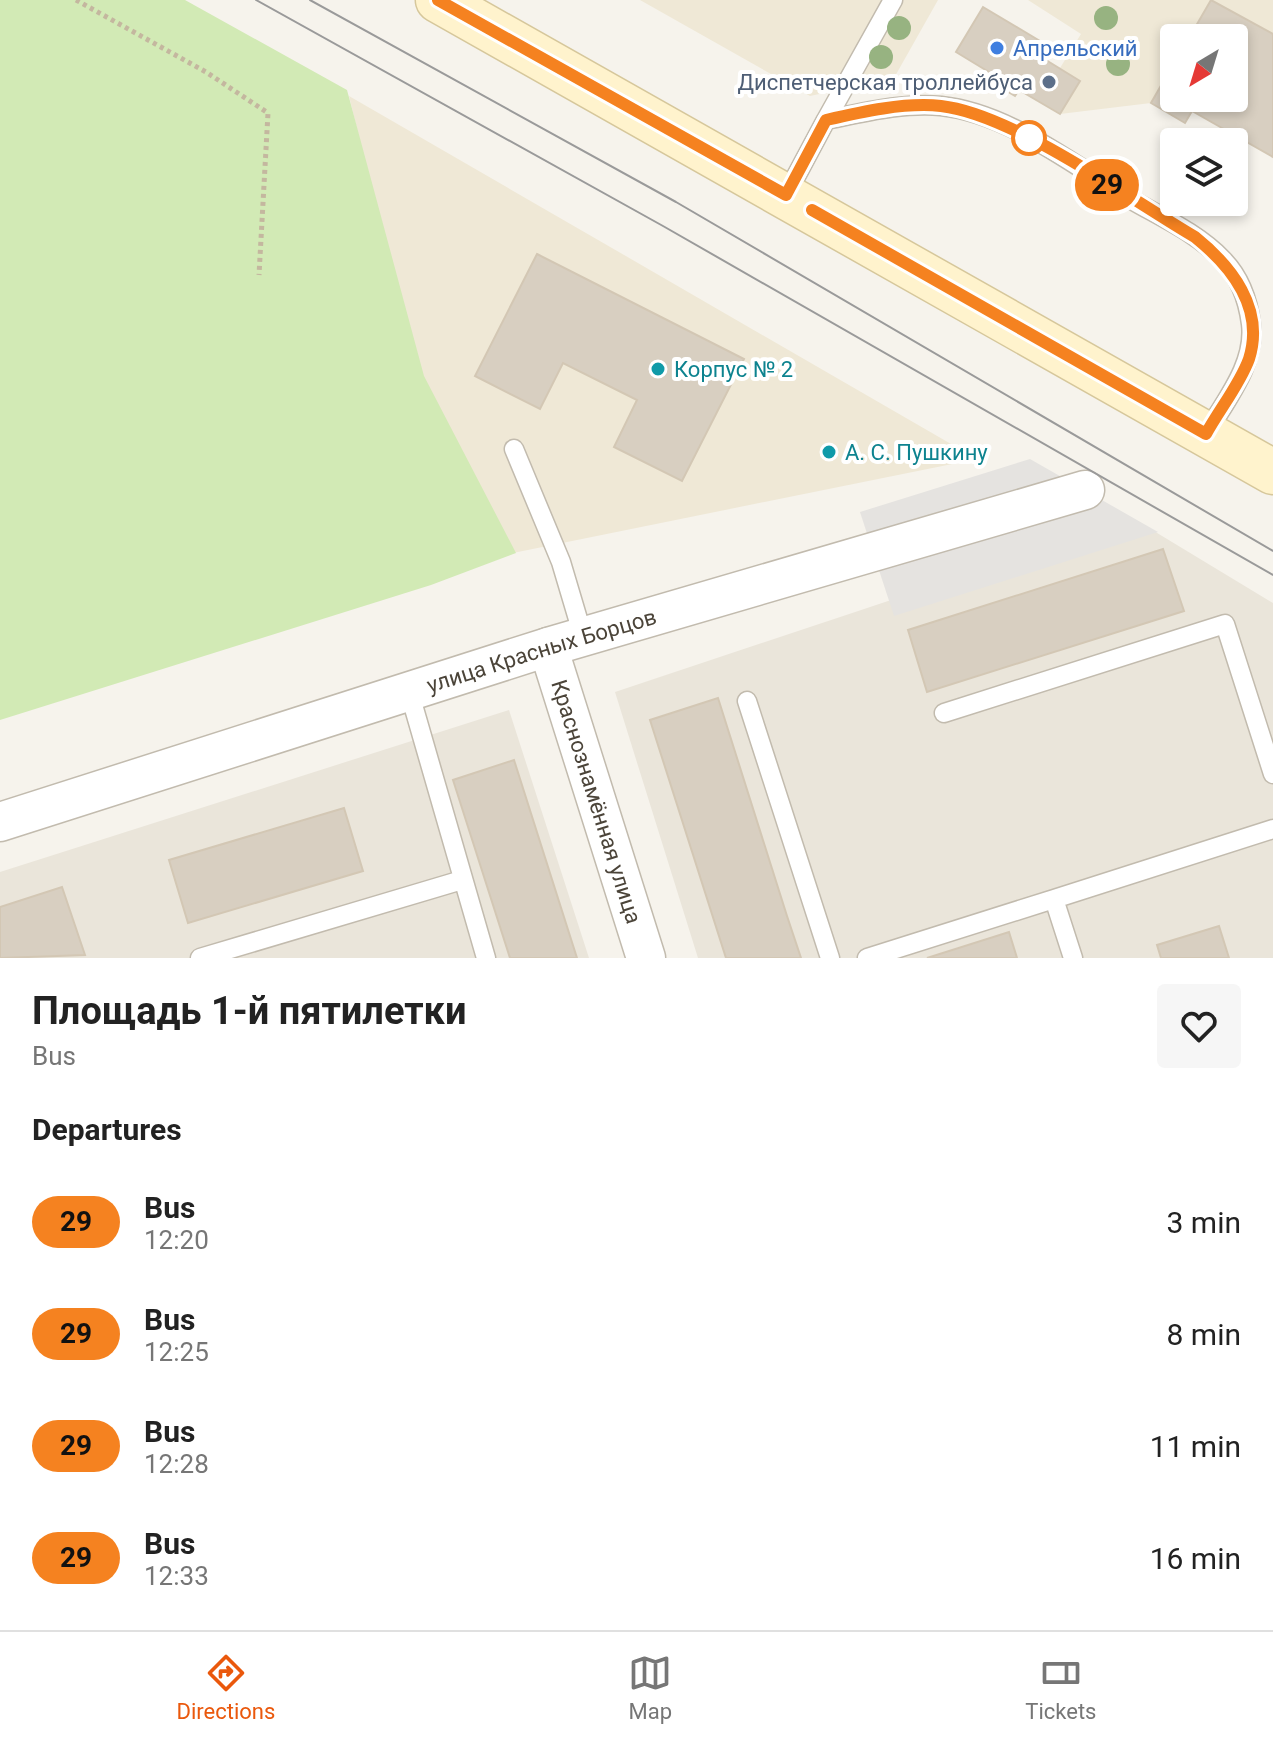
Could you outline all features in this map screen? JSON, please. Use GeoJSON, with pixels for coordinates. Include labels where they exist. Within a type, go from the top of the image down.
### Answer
{"type":"FeatureCollection","features":[{"type":"Feature","properties":{"kind":"main road"},"geometry":{"type":"LineString","coordinates":[[438,0],[1273,472]]}},
{"type":"Feature","properties":{"kind":"street","name":"улица Красных Борцов"},"geometry":{"type":"LineString","coordinates":[[0,822],[565,642],[1085,490]]}},
{"type":"Feature","properties":{"kind":"street","name":"Краснознамённая улица"},"geometry":{"type":"LineString","coordinates":[[565,642],[646,958]]}},
{"type":"Feature","properties":{"kind":"lane"},"geometry":{"type":"LineString","coordinates":[[786,195],[893,0]]}},
{"type":"Feature","properties":{"kind":"lane"},"geometry":{"type":"LineString","coordinates":[[826,120],[860,113],[940,105],[980,117],[1029,138],[1195,237],[1221,258],[1237,277],[1247,304],[1252,326],[1250,350],[1249,358],[1206,434]]}},
{"type":"Feature","properties":{"kind":"lane"},"geometry":{"type":"LineString","coordinates":[[514,449],[561,562],[565,642]]}},
{"type":"Feature","properties":{"kind":"lane"},"geometry":{"type":"LineString","coordinates":[[944,713],[1225,624],[1273,774]]}},
{"type":"Feature","properties":{"kind":"lane"},"geometry":{"type":"LineString","coordinates":[[409,691],[486,958]]}},
{"type":"Feature","properties":{"kind":"lane"},"geometry":{"type":"LineString","coordinates":[[747,701],[830,958]]}},
{"type":"Feature","properties":{"kind":"lane"},"geometry":{"type":"LineString","coordinates":[[867,958],[1273,829]]}},
{"type":"Feature","properties":{"kind":"lane"},"geometry":{"type":"LineString","coordinates":[[200,958],[462,880]]}},
{"type":"Feature","properties":{"kind":"lane"},"geometry":{"type":"LineString","coordinates":[[1054,899],[1073,958]]}},
{"type":"Feature","properties":{"kind":"path"},"geometry":{"type":"LineString","coordinates":[[76,0],[206,72],[268,113],[259,275]]}},
{"type":"Feature","properties":{"kind":"shaded area"},"geometry":{"type":"Polygon","coordinates":[[[640,0],[938,0],[894,78],[810,96],[640,0]]]}},
{"type":"Feature","properties":{"kind":"shaded area"},"geometry":{"type":"Polygon","coordinates":[[[1028,0],[1273,0],[1273,157],[1248,143],[1248,128],[1223,128],[1195,112],[1248,112],[1248,24],[1160,24],[1160,108],[1151,103],[1060,114],[1080,81],[1060,68],[1081,34],[1028,0]]]}},
{"type":"Feature","properties":{"kind":"shaded area"},"geometry":{"type":"Polygon","coordinates":[[[349,96],[977,459],[463,563],[349,96]]]}},
{"type":"Feature","properties":{"kind":"shaded area"},"geometry":{"type":"Polygon","coordinates":[[[1166,112],[1192,112],[1185,123],[1166,112]]]}},
{"type":"Feature","properties":{"kind":"shaded area"},"geometry":{"type":"Polygon","coordinates":[[[1030,459],[1158,532],[894,616],[860,512],[1030,459]]]}},
{"type":"Feature","properties":{"kind":"shaded area"},"geometry":{"type":"Polygon","coordinates":[[[1134,519],[1273,603],[1273,958],[698,958],[615,692],[1134,519]]]}},
{"type":"Feature","properties":{"kind":"shaded area"},"geometry":{"type":"Polygon","coordinates":[[[509,710],[589,958],[0,958],[0,872],[509,710]]]}},
{"type":"Feature","properties":{"kind":"green space"},"geometry":{"type":"Polygon","coordinates":[[[0,0],[185,0],[347,90],[424,376],[516,553],[431,585],[0,720],[0,0]]]}},
{"type":"Feature","properties":{"kind":"building"},"geometry":{"type":"Polygon","coordinates":[[[1211,0],[1273,34],[1273,157],[1248,143],[1248,128],[1222,128],[1194,112],[1248,112],[1248,24],[1197,24],[1211,0]]]}},
{"type":"Feature","properties":{"kind":"building"},"geometry":{"type":"Polygon","coordinates":[[[983,7],[1040,41],[1033,52],[1080,81],[1060,114],[1019,90],[1015,96],[998,86],[1002,80],[956,52],[983,7]]]}},
{"type":"Feature","properties":{"kind":"building"},"geometry":{"type":"Polygon","coordinates":[[[1160,87],[1160,108],[1151,103],[1160,87]]]}},
{"type":"Feature","properties":{"kind":"building"},"geometry":{"type":"Polygon","coordinates":[[[1166,112],[1191,112],[1185,123],[1166,112]]]}},
{"type":"Feature","properties":{"kind":"building","name":"Корпус № 2"},"geometry":{"type":"Polygon","coordinates":[[[537,254],[744,359],[682,481],[614,447],[637,400],[563,363],[540,409],[475,376],[537,254]]]}},
{"type":"Feature","properties":{"kind":"building"},"geometry":{"type":"Polygon","coordinates":[[[1163,549],[1184,611],[927,692],[908,630],[1163,549]]]}},
{"type":"Feature","properties":{"kind":"building"},"geometry":{"type":"Polygon","coordinates":[[[718,698],[801,958],[726,958],[650,720],[718,698]]]}},
{"type":"Feature","properties":{"kind":"building"},"geometry":{"type":"Polygon","coordinates":[[[514,760],[577,958],[510,958],[453,780],[514,760]]]}},
{"type":"Feature","properties":{"kind":"building"},"geometry":{"type":"Polygon","coordinates":[[[344,808],[363,871],[188,923],[169,860],[344,808]]]}},
{"type":"Feature","properties":{"kind":"building"},"geometry":{"type":"Polygon","coordinates":[[[62,887],[85,955],[0,958],[0,907],[62,887]]]}},
{"type":"Feature","properties":{"kind":"building"},"geometry":{"type":"Polygon","coordinates":[[[1219,926],[1229,958],[1161,958],[1157,945],[1219,926]]]}},
{"type":"Feature","properties":{"kind":"building"},"geometry":{"type":"Polygon","coordinates":[[[1009,932],[1017,958],[927,958],[1009,932]]]}},
{"type":"Feature","properties":{"kind":"tram line"},"geometry":{"type":"LineString","coordinates":[[256,0],[663,226],[1273,575]]}},
{"type":"Feature","properties":{"kind":"tram line"},"geometry":{"type":"LineString","coordinates":[[310,0],[676,202],[1273,551]]}},
{"type":"Feature","properties":{"kind":"bus line","name":"29"},"geometry":{"type":"LineString","coordinates":[[438,0],[786,195],[826,120],[860,113],[940,105],[1006,126],[1195,237],[1221,258],[1237,277],[1247,304],[1252,326],[1249,358],[1206,434],[812,210]]}},
{"type":"Feature","properties":{"kind":"place","name":"Апрельский"},"geometry":{"type":"Point","coordinates":[997,48]}},
{"type":"Feature","properties":{"kind":"place","name":"Диспетчерская троллейбуса"},"geometry":{"type":"Point","coordinates":[1049,82]}},
{"type":"Feature","properties":{"kind":"place","name":"Корпус № 2"},"geometry":{"type":"Point","coordinates":[658,369]}},
{"type":"Feature","properties":{"kind":"place","name":"А. С. Пушкину"},"geometry":{"type":"Point","coordinates":[829,452]}}]}
